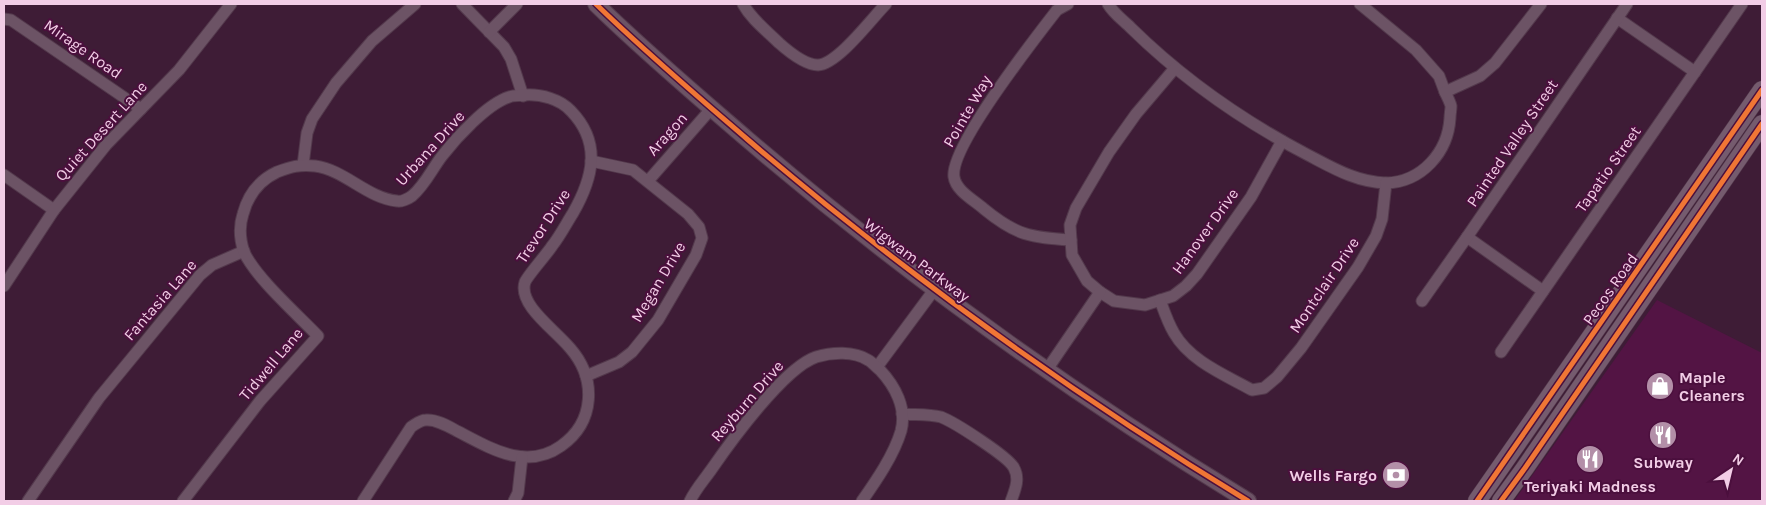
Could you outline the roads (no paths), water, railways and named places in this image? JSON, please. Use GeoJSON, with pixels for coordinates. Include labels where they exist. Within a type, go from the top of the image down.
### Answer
{"type":"FeatureCollection","features":[{"type":"Feature","properties":{"kind":"main road","name":"Wigwam Parkway"},"geometry":{"type":"LineString","coordinates":[[604,6],[711,109],[813,196],[934,290],[1046,371],[1147,438],[1248,501]]}},
{"type":"Feature","properties":{"kind":"main road","name":"Pecos Road"},"geometry":{"type":"LineString","coordinates":[[1477,501],[1762,90]]}},
{"type":"Feature","properties":{"kind":"main road","name":"Pecos Road"},"geometry":{"type":"LineString","coordinates":[[1501,501],[1762,124]]}},
{"type":"Feature","properties":{"kind":"main road"},"geometry":{"type":"LineString","coordinates":[[1644,261],[1660,272]]}},
{"type":"Feature","properties":{"kind":"street"},"geometry":{"type":"LineString","coordinates":[[244,251],[240,236],[241,220],[245,205],[253,191],[266,177],[295,165],[303,165],[307,133],[312,119],[336,83],[372,41],[415,4]]}},
{"type":"Feature","properties":{"kind":"street"},"geometry":{"type":"LineString","coordinates":[[462,4],[504,47],[511,60],[523,96]]}},
{"type":"Feature","properties":{"kind":"street"},"geometry":{"type":"LineString","coordinates":[[489,32],[517,4]]}},
{"type":"Feature","properties":{"kind":"street"},"geometry":{"type":"LineString","coordinates":[[743,4],[750,16],[793,55],[817,65],[827,63],[844,50],[886,4]]}},
{"type":"Feature","properties":{"kind":"street","name":"Pointe Way"},"geometry":{"type":"LineString","coordinates":[[1068,4],[1057,10],[1003,80],[958,155],[953,176],[957,186],[999,221],[1018,232],[1037,238],[1071,240]]}},
{"type":"Feature","properties":{"kind":"street"},"geometry":{"type":"LineString","coordinates":[[1108,4],[1151,48],[1176,68],[1227,107],[1282,141],[1339,171],[1369,182],[1397,182],[1420,173],[1438,156],[1449,131],[1451,107],[1439,76],[1376,8],[1360,4]]}},
{"type":"Feature","properties":{"kind":"street"},"geometry":{"type":"LineString","coordinates":[[1445,92],[1480,76],[1495,63],[1541,4]]}},
{"type":"Feature","properties":{"kind":"street","name":"Painted Valley Street"},"geometry":{"type":"LineString","coordinates":[[1422,300],[1468,237],[1627,4]]}},
{"type":"Feature","properties":{"kind":"street","name":"Tapatio Street"},"geometry":{"type":"LineString","coordinates":[[1501,352],[1742,4]]}},
{"type":"Feature","properties":{"kind":"street","name":"Quiet Desert Lane"},"geometry":{"type":"LineString","coordinates":[[4,286],[54,210],[106,146],[179,70],[227,5]]}},
{"type":"Feature","properties":{"kind":"street"},"geometry":{"type":"LineString","coordinates":[[1617,18],[1695,72]]}},
{"type":"Feature","properties":{"kind":"street","name":"Mirage Road"},"geometry":{"type":"LineString","coordinates":[[4,19],[11,20],[141,109]]}},
{"type":"Feature","properties":{"kind":"street"},"geometry":{"type":"LineString","coordinates":[[1046,371],[1100,292],[1086,281],[1072,255],[1070,225],[1076,208],[1104,160],[1136,114],[1176,68]]}},
{"type":"Feature","properties":{"kind":"street","name":"Trevor Drive"},"geometry":{"type":"LineString","coordinates":[[523,96],[535,94],[544,96],[570,109],[586,130],[592,152],[590,176],[585,192],[558,240],[525,282],[525,297],[533,310],[572,350],[586,376]]}},
{"type":"Feature","properties":{"kind":"street","name":"Urbana Drive"},"geometry":{"type":"LineString","coordinates":[[303,165],[316,166],[334,172],[380,196],[399,202],[410,197],[423,184],[442,156],[468,127],[492,107],[509,97],[523,96]]}},
{"type":"Feature","properties":{"kind":"street","name":"Aragon"},"geometry":{"type":"LineString","coordinates":[[648,181],[711,109]]}},
{"type":"Feature","properties":{"kind":"street","name":"Hanover Drive"},"geometry":{"type":"LineString","coordinates":[[1100,292],[1114,301],[1145,305],[1173,296],[1186,286],[1197,274],[1251,197],[1282,141]]}},
{"type":"Feature","properties":{"kind":"street","name":"Megan Drive"},"geometry":{"type":"LineString","coordinates":[[586,376],[619,362],[637,346],[658,320],[696,255],[702,238],[699,227],[688,214],[633,170],[591,161]]}},
{"type":"Feature","properties":{"kind":"street"},"geometry":{"type":"LineString","coordinates":[[4,175],[54,210]]}},
{"type":"Feature","properties":{"kind":"street","name":"Montclair Drive"},"geometry":{"type":"LineString","coordinates":[[1160,300],[1173,332],[1181,344],[1197,359],[1252,390],[1264,388],[1277,378],[1301,348],[1363,260],[1376,236],[1382,219],[1386,182]]}},
{"type":"Feature","properties":{"kind":"street"},"geometry":{"type":"LineString","coordinates":[[1468,237],[1543,290]]}},
{"type":"Feature","properties":{"kind":"street","name":"Fantasia Lane"},"geometry":{"type":"LineString","coordinates":[[28,501],[99,398],[200,275],[212,265],[244,251]]}},
{"type":"Feature","properties":{"kind":"street","name":"Tidwell Lane"},"geometry":{"type":"LineString","coordinates":[[183,501],[260,401],[318,336],[255,271],[244,251]]}},
{"type":"Feature","properties":{"kind":"street"},"geometry":{"type":"LineString","coordinates":[[877,367],[934,290]]}},
{"type":"Feature","properties":{"kind":"street","name":"Reyburn Drive"},"geometry":{"type":"LineString","coordinates":[[690,501],[730,442],[768,398],[798,367],[815,357],[833,354],[852,354],[868,360],[892,382],[898,396],[902,414]]}},
{"type":"Feature","properties":{"kind":"street"},"geometry":{"type":"LineString","coordinates":[[363,501],[411,427],[419,421],[428,419],[446,425],[496,452],[514,457],[537,456],[559,448],[578,431],[588,408],[589,386],[586,376]]}},
{"type":"Feature","properties":{"kind":"street"},"geometry":{"type":"LineString","coordinates":[[862,501],[896,444],[901,430],[902,414],[939,416],[952,422],[1003,456],[1014,467],[1018,481],[1011,501]]}},
{"type":"Feature","properties":{"kind":"street"},"geometry":{"type":"LineString","coordinates":[[514,501],[518,493],[522,457]]}},
{"type":"Feature","properties":{"kind":"place","name":"Maple Cleaners"},"geometry":{"type":"Point","coordinates":[1660,386]}},
{"type":"Feature","properties":{"kind":"place","name":"Subway"},"geometry":{"type":"Point","coordinates":[1663,435]}},
{"type":"Feature","properties":{"kind":"place","name":"Teriyaki Madness"},"geometry":{"type":"Point","coordinates":[1590,459]}},
{"type":"Feature","properties":{"kind":"place","name":"Wells Fargo"},"geometry":{"type":"Point","coordinates":[1396,475]}}]}
